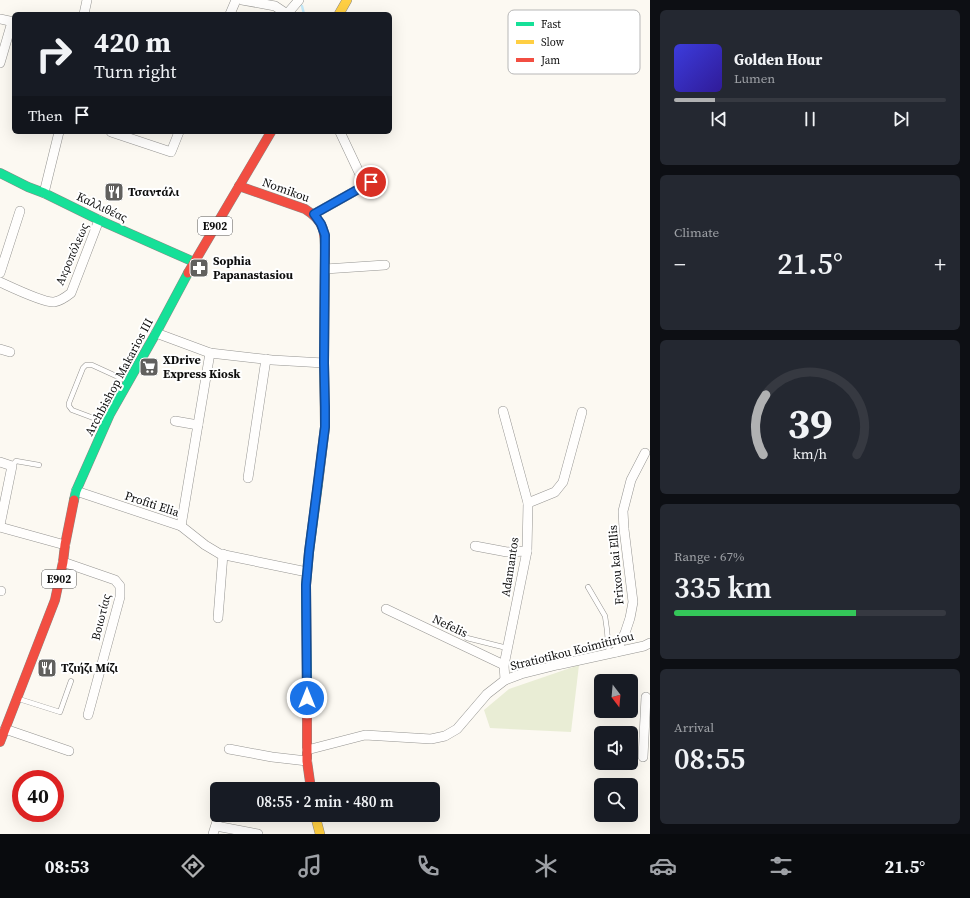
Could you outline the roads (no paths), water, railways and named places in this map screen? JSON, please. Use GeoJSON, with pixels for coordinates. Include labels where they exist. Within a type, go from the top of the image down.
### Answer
{"type":"FeatureCollection","features":[{"type":"Feature","properties":{"kind":"street"},"geometry":{"type":"LineString","coordinates":[[84,12],[87,0]]}},
{"type":"Feature","properties":{"kind":"street"},"geometry":{"type":"LineString","coordinates":[[231,12],[236,0]]}},
{"type":"Feature","properties":{"kind":"street"},"geometry":{"type":"LineString","coordinates":[[242,0],[275,6],[284,12]]}},
{"type":"Feature","properties":{"kind":"street"},"geometry":{"type":"LineString","coordinates":[[289,12],[299,0]]}},
{"type":"Feature","properties":{"kind":"street"},"geometry":{"type":"LineString","coordinates":[[340,12],[347,0]]}},
{"type":"Feature","properties":{"kind":"street"},"geometry":{"type":"LineString","coordinates":[[0,19],[12,22]]}},
{"type":"Feature","properties":{"kind":"street"},"geometry":{"type":"LineString","coordinates":[[0,64],[12,25]]}},
{"type":"Feature","properties":{"kind":"street"},"geometry":{"type":"LineString","coordinates":[[44,193],[59,134]]}},
{"type":"Feature","properties":{"kind":"street"},"geometry":{"type":"LineString","coordinates":[[117,134],[171,152],[178,134]]}},
{"type":"Feature","properties":{"kind":"street","name":"Archbishop Makarios III"},"geometry":{"type":"LineString","coordinates":[[0,742],[55,600],[76,491],[106,423],[194,262],[270,134]]}},
{"type":"Feature","properties":{"kind":"street"},"geometry":{"type":"LineString","coordinates":[[314,214],[368,184],[341,134]]}},
{"type":"Feature","properties":{"kind":"street","name":"Καλλιθέας"},"geometry":{"type":"LineString","coordinates":[[0,174],[194,262]]}},
{"type":"Feature","properties":{"kind":"street","name":"Nomikou"},"geometry":{"type":"LineString","coordinates":[[239,186],[314,214],[321,224],[325,235],[325,427],[306,585],[307,761],[310,782]]}},
{"type":"Feature","properties":{"kind":"street"},"geometry":{"type":"LineString","coordinates":[[0,273],[20,211]]}},
{"type":"Feature","properties":{"kind":"street","name":"Ακροπόλεως"},"geometry":{"type":"LineString","coordinates":[[0,282],[46,301],[54,302],[63,299],[71,293],[99,220]]}},
{"type":"Feature","properties":{"kind":"street"},"geometry":{"type":"LineString","coordinates":[[325,268],[385,265]]}},
{"type":"Feature","properties":{"kind":"street"},"geometry":{"type":"LineString","coordinates":[[156,333],[210,353],[324,363]]}},
{"type":"Feature","properties":{"kind":"street"},"geometry":{"type":"LineString","coordinates":[[0,349],[10,352]]}},
{"type":"Feature","properties":{"kind":"street"},"geometry":{"type":"LineString","coordinates":[[181,526],[210,353]]}},
{"type":"Feature","properties":{"kind":"street"},"geometry":{"type":"LineString","coordinates":[[248,478],[266,359]]}},
{"type":"Feature","properties":{"kind":"street","name":"Adamantos"},"geometry":{"type":"LineString","coordinates":[[503,411],[528,503],[527,551],[504,665],[505,680]]}},
{"type":"Feature","properties":{"kind":"street"},"geometry":{"type":"LineString","coordinates":[[528,503],[555,492],[563,482],[582,412]]}},
{"type":"Feature","properties":{"kind":"street"},"geometry":{"type":"LineString","coordinates":[[175,421],[198,425]]}},
{"type":"Feature","properties":{"kind":"street","name":"Frixou kai Ellis"},"geometry":{"type":"LineString","coordinates":[[612,653],[625,633],[633,602],[623,511],[631,480],[645,453]]}},
{"type":"Feature","properties":{"kind":"street"},"geometry":{"type":"LineString","coordinates":[[0,462],[12,466],[0,526],[65,544]]}},
{"type":"Feature","properties":{"kind":"street","name":"Profiti Elia"},"geometry":{"type":"LineString","coordinates":[[76,491],[181,526],[205,545],[220,554],[308,572]]}},
{"type":"Feature","properties":{"kind":"street"},"geometry":{"type":"LineString","coordinates":[[475,546],[507,552],[527,551]]}},
{"type":"Feature","properties":{"kind":"street"},"geometry":{"type":"LineString","coordinates":[[218,618],[223,554]]}},
{"type":"Feature","properties":{"kind":"street","name":"Βοιωτίας"},"geometry":{"type":"LineString","coordinates":[[63,562],[115,580],[120,586],[120,597],[88,714]]}},
{"type":"Feature","properties":{"kind":"street","name":"Nefelis"},"geometry":{"type":"LineString","coordinates":[[386,609],[504,665]]}},
{"type":"Feature","properties":{"kind":"street","name":"Stratiotikou Koimitiriou"},"geometry":{"type":"LineString","coordinates":[[307,750],[365,736],[431,740],[445,736],[456,729],[487,694],[505,680],[521,674],[557,665],[650,644]]}},
{"type":"Feature","properties":{"kind":"street"},"geometry":{"type":"LineString","coordinates":[[644,757],[646,697]]}},
{"type":"Feature","properties":{"kind":"street"},"geometry":{"type":"LineString","coordinates":[[5,729],[69,751]]}},
{"type":"Feature","properties":{"kind":"street"},"geometry":{"type":"LineString","coordinates":[[229,749],[272,757],[307,761]]}},
{"type":"Feature","properties":{"kind":"street"},"geometry":{"type":"LineString","coordinates":[[317,822],[320,834]]}},
{"type":"Feature","properties":{"kind":"street"},"geometry":{"type":"LineString","coordinates":[[214,830],[258,834]]}},
{"type":"Feature","properties":{"kind":"lane"},"geometry":{"type":"LineString","coordinates":[[106,423],[72,410],[69,406],[83,368],[86,365],[92,365],[128,382]]}},
{"type":"Feature","properties":{"kind":"lane"},"geometry":{"type":"LineString","coordinates":[[12,466],[16,461],[39,465]]}},
{"type":"Feature","properties":{"kind":"lane"},"geometry":{"type":"LineString","coordinates":[[588,587],[605,616],[612,653]]}},
{"type":"Feature","properties":{"kind":"lane"},"geometry":{"type":"LineString","coordinates":[[467,638],[507,648]]}},
{"type":"Feature","properties":{"kind":"lane"},"geometry":{"type":"LineString","coordinates":[[17,698],[60,712],[71,681]]}},
{"type":"Feature","properties":{"kind":"waterway"},"geometry":{"type":"LineString","coordinates":[[302,6],[304,12]]}},
{"type":"Feature","properties":{"kind":"place","name":"Τσαντάλι"},"geometry":{"type":"Point","coordinates":[114,192]}},
{"type":"Feature","properties":{"kind":"place","name":"Sophia Papanastasiou"},"geometry":{"type":"Point","coordinates":[199,268]}},
{"type":"Feature","properties":{"kind":"place","name":"XDrive Express Kiosk"},"geometry":{"type":"Point","coordinates":[149,367]}},
{"type":"Feature","properties":{"kind":"place","name":"Τζιήζι Μίζι"},"geometry":{"type":"Point","coordinates":[47,668]}}]}
